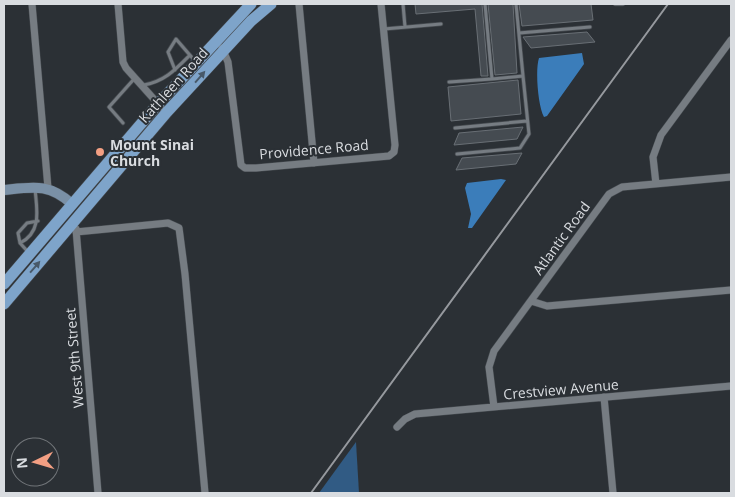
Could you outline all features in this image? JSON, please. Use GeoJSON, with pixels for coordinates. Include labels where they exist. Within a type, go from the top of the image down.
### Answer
{"type":"FeatureCollection","features":[{"type":"Feature","properties":{"kind":"main road","name":"Kathleen Road"},"geometry":{"type":"LineString","coordinates":[[4,284],[158,104],[173,80],[193,58],[216,40],[251,4]]}},
{"type":"Feature","properties":{"kind":"main road","name":"Kathleen Road"},"geometry":{"type":"LineString","coordinates":[[4,304],[76,226],[167,112],[271,4]]}},
{"type":"Feature","properties":{"kind":"main road"},"geometry":{"type":"LineString","coordinates":[[76,226],[77,206],[108,170],[110,160]]}},
{"type":"Feature","properties":{"kind":"street"},"geometry":{"type":"LineString","coordinates":[[32,4],[48,188]]}},
{"type":"Feature","properties":{"kind":"street"},"geometry":{"type":"LineString","coordinates":[[118,4],[123,62],[134,79],[167,112]]}},
{"type":"Feature","properties":{"kind":"street"},"geometry":{"type":"LineString","coordinates":[[299,4],[314,163]]}},
{"type":"Feature","properties":{"kind":"street"},"geometry":{"type":"LineString","coordinates":[[382,4],[384,29]]}},
{"type":"Feature","properties":{"kind":"street","name":"Providence Road"},"geometry":{"type":"LineString","coordinates":[[224,51],[228,62],[238,158],[241,165],[245,168],[389,156],[394,152],[395,145],[384,29]]}},
{"type":"Feature","properties":{"kind":"street"},"geometry":{"type":"LineString","coordinates":[[216,40],[224,51]]}},
{"type":"Feature","properties":{"kind":"street"},"geometry":{"type":"LineString","coordinates":[[656,184],[653,157],[661,134],[731,40]]}},
{"type":"Feature","properties":{"kind":"street","name":"Atlantic Road"},"geometry":{"type":"LineString","coordinates":[[494,407],[490,360],[494,351],[609,194],[622,187],[731,177]]}},
{"type":"Feature","properties":{"kind":"street"},"geometry":{"type":"LineString","coordinates":[[4,190],[35,186],[48,188],[72,204]]}},
{"type":"Feature","properties":{"kind":"street"},"geometry":{"type":"LineString","coordinates":[[76,226],[168,223],[179,228],[204,493]]}},
{"type":"Feature","properties":{"kind":"street","name":"West 9th Street"},"geometry":{"type":"LineString","coordinates":[[76,226],[98,493]]}},
{"type":"Feature","properties":{"kind":"street"},"geometry":{"type":"LineString","coordinates":[[531,301],[547,306],[731,290]]}},
{"type":"Feature","properties":{"kind":"street","name":"Crestview Avenue"},"geometry":{"type":"LineString","coordinates":[[397,427],[404,419],[415,414],[731,386]]}},
{"type":"Feature","properties":{"kind":"street"},"geometry":{"type":"LineString","coordinates":[[604,396],[613,493]]}},
{"type":"Feature","properties":{"kind":"lane"},"geometry":{"type":"LineString","coordinates":[[403,4],[405,27]]}},
{"type":"Feature","properties":{"kind":"lane"},"geometry":{"type":"LineString","coordinates":[[485,4],[492,79]]}},
{"type":"Feature","properties":{"kind":"lane"},"geometry":{"type":"LineString","coordinates":[[457,154],[520,148],[528,134],[516,4]]}},
{"type":"Feature","properties":{"kind":"lane"},"geometry":{"type":"LineString","coordinates":[[615,4],[623,4]]}},
{"type":"Feature","properties":{"kind":"lane"},"geometry":{"type":"LineString","coordinates":[[384,29],[441,24]]}},
{"type":"Feature","properties":{"kind":"lane"},"geometry":{"type":"LineString","coordinates":[[519,34],[590,27]]}},
{"type":"Feature","properties":{"kind":"lane"},"geometry":{"type":"LineString","coordinates":[[141,86],[173,80],[175,70],[168,52],[176,40],[193,58],[175,70]]}},
{"type":"Feature","properties":{"kind":"lane"},"geometry":{"type":"LineString","coordinates":[[449,82],[523,76]]}},
{"type":"Feature","properties":{"kind":"lane"},"geometry":{"type":"LineString","coordinates":[[123,123],[109,107],[134,79]]}},
{"type":"Feature","properties":{"kind":"lane"},"geometry":{"type":"LineString","coordinates":[[455,128],[527,121]]}},
{"type":"Feature","properties":{"kind":"lane"},"geometry":{"type":"LineString","coordinates":[[20,243],[27,240],[38,221],[35,186]]}},
{"type":"Feature","properties":{"kind":"lane"},"geometry":{"type":"LineString","coordinates":[[38,221],[48,232]]}},
{"type":"Feature","properties":{"kind":"lane"},"geometry":{"type":"LineString","coordinates":[[30,253],[20,243],[18,234],[26,223],[38,221]]}},
{"type":"Feature","properties":{"kind":"shaded area"},"geometry":{"type":"Polygon","coordinates":[[[582,53],[584,64],[547,116],[544,117],[538,88],[537,71],[539,58],[582,53]]]}},
{"type":"Feature","properties":{"kind":"shaded area"},"geometry":{"type":"Polygon","coordinates":[[[506,180],[472,228],[468,228],[471,214],[465,188],[467,183],[506,180]]]}},
{"type":"Feature","properties":{"kind":"shaded area"},"geometry":{"type":"Polygon","coordinates":[[[356,442],[359,493],[319,493],[356,442]]]}},
{"type":"Feature","properties":{"kind":"building"},"geometry":{"type":"Polygon","coordinates":[[[415,4],[482,4],[488,76],[481,76],[475,9],[416,14],[415,4]]]}},
{"type":"Feature","properties":{"kind":"building"},"geometry":{"type":"Polygon","coordinates":[[[488,4],[513,4],[517,73],[495,75],[488,4]]]}},
{"type":"Feature","properties":{"kind":"building"},"geometry":{"type":"Polygon","coordinates":[[[519,4],[591,4],[593,20],[522,26],[519,4]]]}},
{"type":"Feature","properties":{"kind":"building"},"geometry":{"type":"Polygon","coordinates":[[[587,32],[595,42],[531,48],[523,37],[587,32]]]}},
{"type":"Feature","properties":{"kind":"building"},"geometry":{"type":"Polygon","coordinates":[[[518,80],[521,114],[451,121],[448,87],[518,80]]]}},
{"type":"Feature","properties":{"kind":"building"},"geometry":{"type":"Polygon","coordinates":[[[523,127],[517,139],[454,145],[459,133],[523,127]]]}},
{"type":"Feature","properties":{"kind":"building"},"geometry":{"type":"Polygon","coordinates":[[[522,153],[516,164],[456,170],[462,158],[522,153]]]}},
{"type":"Feature","properties":{"kind":"railway"},"geometry":{"type":"LineString","coordinates":[[311,493],[668,4]]}},
{"type":"Feature","properties":{"kind":"place","name":"Mount Sinai Church"},"geometry":{"type":"Point","coordinates":[100,152]}}]}
